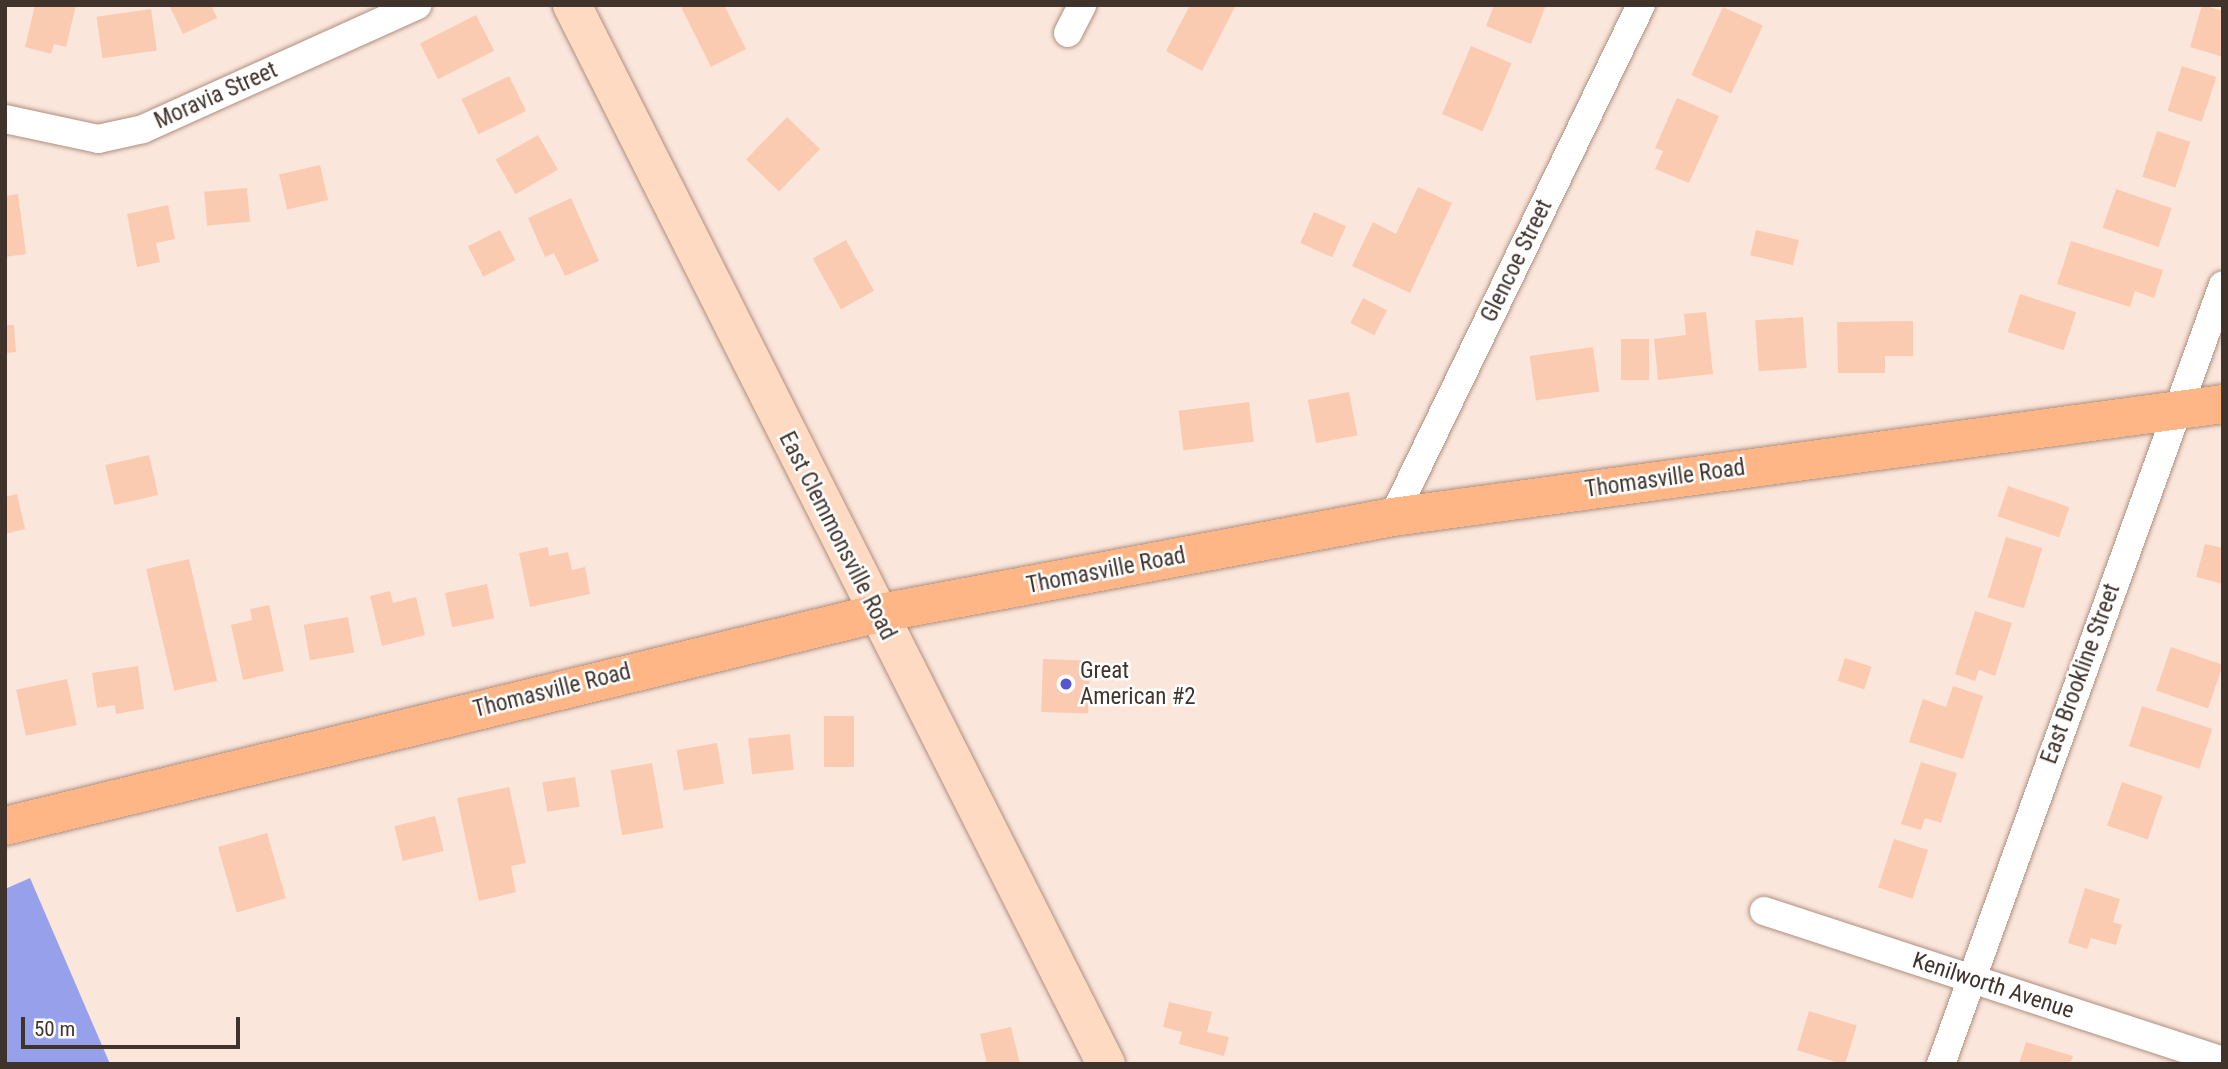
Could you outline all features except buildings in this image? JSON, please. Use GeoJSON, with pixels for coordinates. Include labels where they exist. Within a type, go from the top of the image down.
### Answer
{"type":"FeatureCollection","features":[{"type":"Feature","properties":{"kind":"main road","name":"East Clemmonsville Road"},"geometry":{"type":"LineString","coordinates":[[572,5],[876,614],[1106,1064]]}},
{"type":"Feature","properties":{"kind":"main road","name":"Thomasville Road"},"geometry":{"type":"LineString","coordinates":[[5,826],[876,614],[1394,517],[2177,408],[2223,404]]}},
{"type":"Feature","properties":{"kind":"street","name":"Moravia Street"},"geometry":{"type":"LineString","coordinates":[[5,119],[98,139],[144,129],[417,5]]}},
{"type":"Feature","properties":{"kind":"street"},"geometry":{"type":"LineString","coordinates":[[1069,33],[1082,5]]}},
{"type":"Feature","properties":{"kind":"street","name":"Glencoe Street"},"geometry":{"type":"LineString","coordinates":[[1394,517],[1641,5]]}},
{"type":"Feature","properties":{"kind":"street","name":"East Brookline Street"},"geometry":{"type":"LineString","coordinates":[[1941,1064],[2223,285]]}},
{"type":"Feature","properties":{"kind":"street","name":"Kenilworth Avenue"},"geometry":{"type":"LineString","coordinates":[[1764,911],[2223,1061]]}},
{"type":"Feature","properties":{"kind":"shaded area"},"geometry":{"type":"Polygon","coordinates":[[[30,878],[110,1064],[5,1064],[5,889],[30,878]]]}},
{"type":"Feature","properties":{"kind":"place","name":"Great American #2"},"geometry":{"type":"Point","coordinates":[1066,684]}}]}
